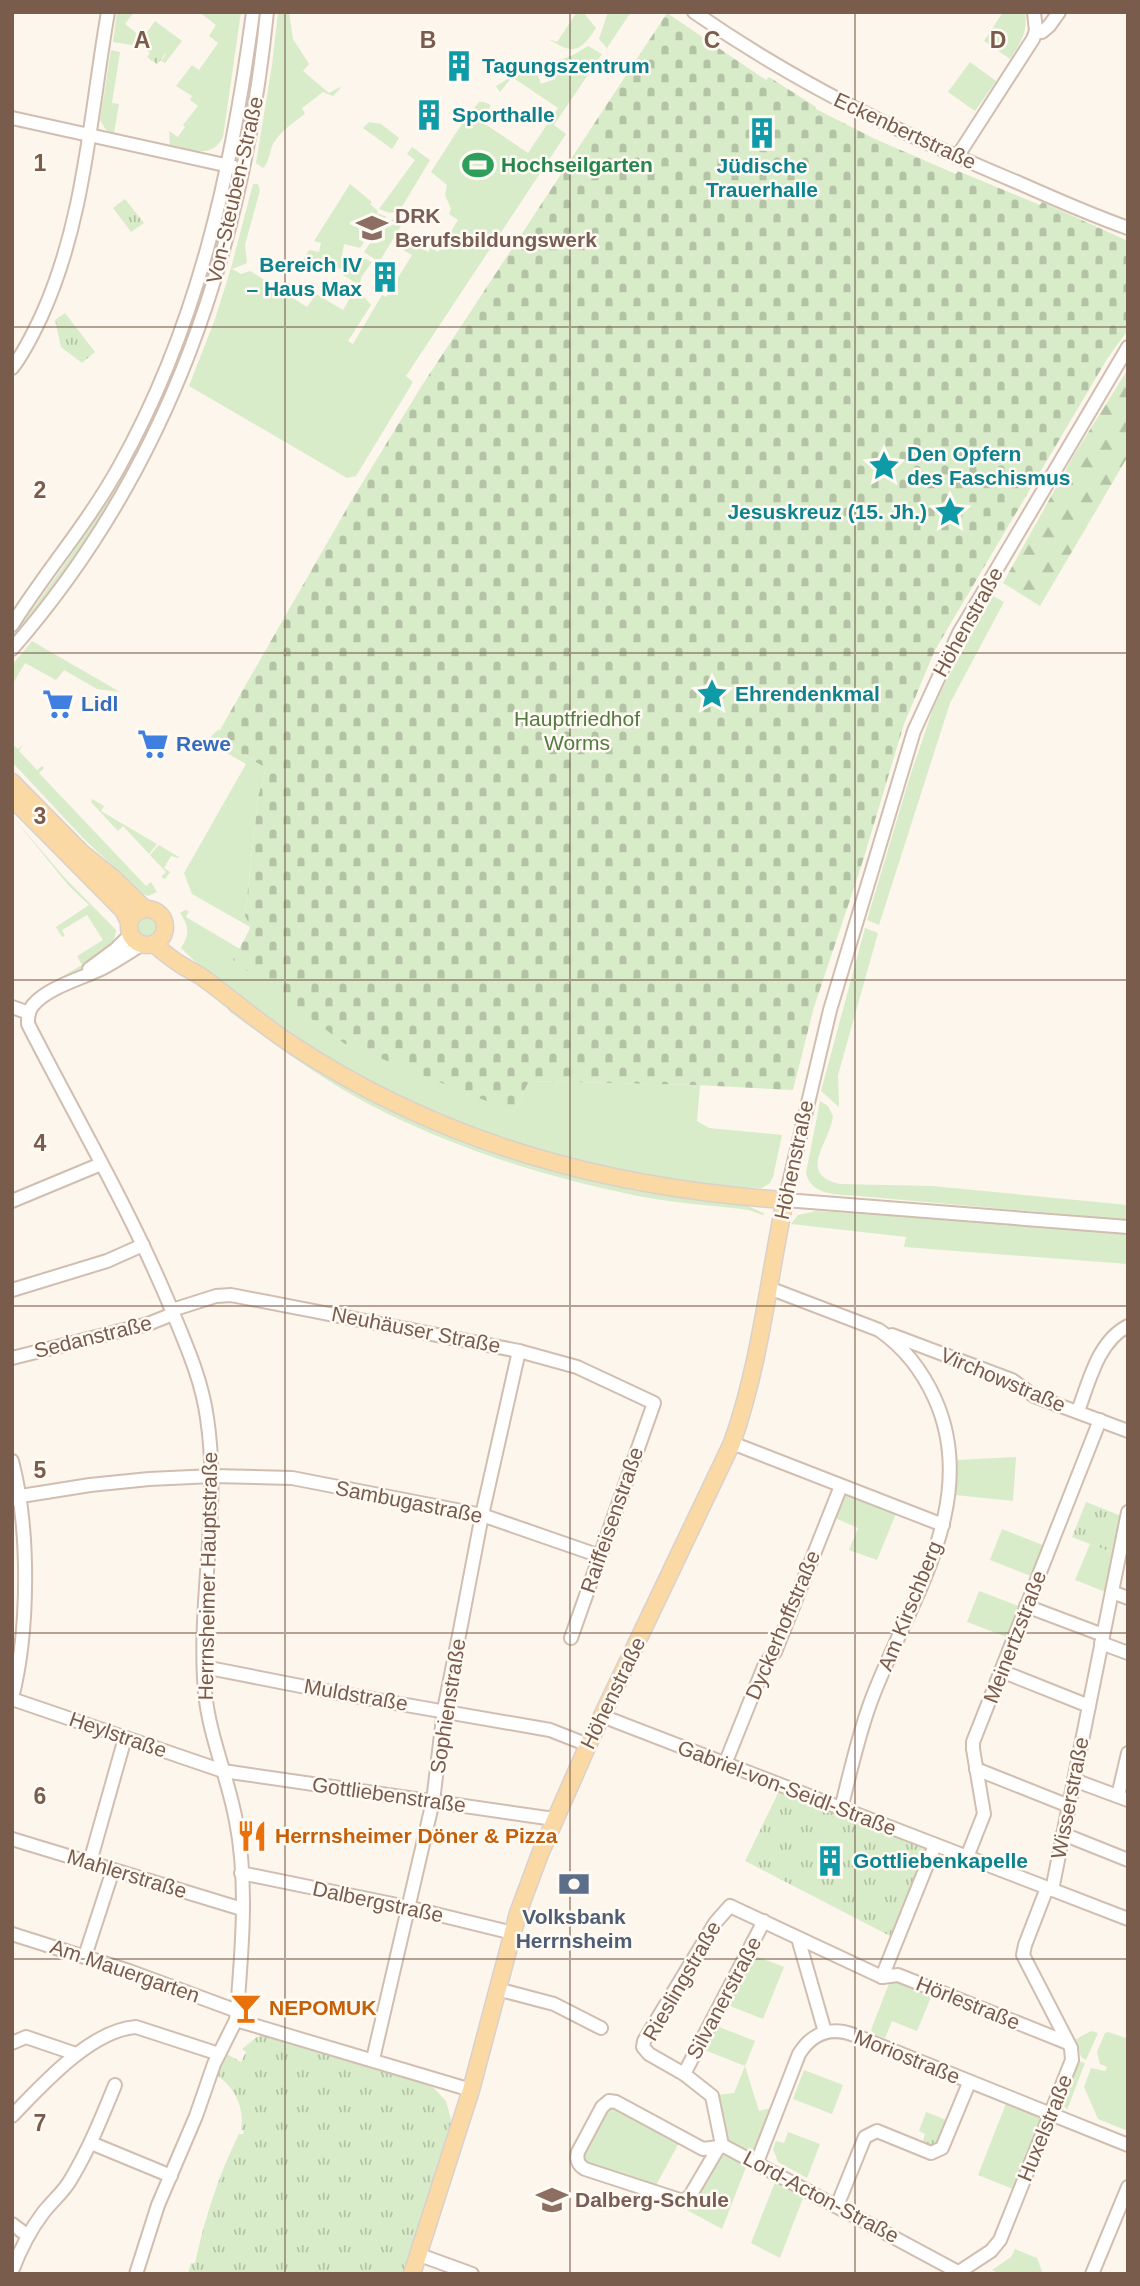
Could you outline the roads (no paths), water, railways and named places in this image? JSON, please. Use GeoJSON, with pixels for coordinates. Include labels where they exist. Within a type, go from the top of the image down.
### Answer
{"type":"FeatureCollection","features":[{"type":"Feature","properties":{"kind":"main road"},"geometry":{"type":"LineString","coordinates":[[12,782],[82,853],[145,909],[159,914],[163,920],[143,936]]}},
{"type":"Feature","properties":{"kind":"main road"},"geometry":{"type":"LineString","coordinates":[[12,798],[123,909],[143,936],[183,966],[203,977],[275,1033],[340,1074],[395,1103],[464,1134],[550,1163],[621,1180],[785,1200]]}},
{"type":"Feature","properties":{"kind":"main road"},"geometry":{"type":"LineString","coordinates":[[143,936],[137,911],[145,909]]}},
{"type":"Feature","properties":{"kind":"main road","name":"Höhenstraße"},"geometry":{"type":"LineString","coordinates":[[412,2274],[471,2090],[528,1885],[554,1819],[588,1745],[732,1443],[752,1375],[785,1200]]}},
{"type":"Feature","properties":{"kind":"street"},"geometry":{"type":"LineString","coordinates":[[12,368],[47,303],[68,244],[78,204],[108,12]]}},
{"type":"Feature","properties":{"kind":"street","name":"Von-Steuben-Straße"},"geometry":{"type":"LineString","coordinates":[[12,625],[77,535],[138,432],[177,343],[202,273],[228,166],[253,12]]}},
{"type":"Feature","properties":{"kind":"street","name":"Von-Steuben-Straße"},"geometry":{"type":"LineString","coordinates":[[12,649],[49,604],[120,496],[152,439],[177,385],[208,304],[228,236],[244,168],[267,12]]}},
{"type":"Feature","properties":{"kind":"street","name":"Eckenbertstraße"},"geometry":{"type":"LineString","coordinates":[[694,12],[743,46],[878,122],[957,158],[1128,228]]}},
{"type":"Feature","properties":{"kind":"street"},"geometry":{"type":"LineString","coordinates":[[957,158],[1024,55],[1036,31],[1034,12]]}},
{"type":"Feature","properties":{"kind":"street"},"geometry":{"type":"LineString","coordinates":[[1036,31],[1042,32],[1059,12]]}},
{"type":"Feature","properties":{"kind":"street"},"geometry":{"type":"LineString","coordinates":[[12,118],[244,168]]}},
{"type":"Feature","properties":{"kind":"street","name":"Höhenstraße"},"geometry":{"type":"LineString","coordinates":[[785,1200],[830,1010],[914,731],[959,634],[1128,347]]}},
{"type":"Feature","properties":{"kind":"street"},"geometry":{"type":"LineString","coordinates":[[12,1007],[29,1013],[34,1003],[41,998],[78,978],[116,949],[143,936]]}},
{"type":"Feature","properties":{"kind":"street","name":"Herrnsheimer Hauptstraße"},"geometry":{"type":"LineString","coordinates":[[29,1013],[28,1024],[143,1245],[173,1312],[200,1385],[207,1418],[213,1476],[204,1667],[207,1709],[236,1822],[241,1873],[242,1909],[236,2016],[158,2205],[136,2274]]}},
{"type":"Feature","properties":{"kind":"street"},"geometry":{"type":"LineString","coordinates":[[12,1201],[101,1164]]}},
{"type":"Feature","properties":{"kind":"street"},"geometry":{"type":"LineString","coordinates":[[785,1200],[1128,1227]]}},
{"type":"Feature","properties":{"kind":"street"},"geometry":{"type":"LineString","coordinates":[[12,1290],[107,1261],[143,1245]]}},
{"type":"Feature","properties":{"kind":"street","name":"Am Kirschberg"},"geometry":{"type":"LineString","coordinates":[[769,1288],[879,1330],[900,1346],[919,1369],[944,1422],[948,1438],[950,1473],[943,1525],[923,1587],[871,1701],[841,1809]]}},
{"type":"Feature","properties":{"kind":"street","name":"Neuhäuser Straße"},"geometry":{"type":"LineString","coordinates":[[173,1312],[216,1296],[232,1295],[519,1351],[577,1367],[654,1403]]}},
{"type":"Feature","properties":{"kind":"street","name":"Sedanstraße"},"geometry":{"type":"LineString","coordinates":[[12,1358],[148,1324],[173,1312]]}},
{"type":"Feature","properties":{"kind":"street"},"geometry":{"type":"LineString","coordinates":[[1078,1411],[1105,1346],[1128,1326]]}},
{"type":"Feature","properties":{"kind":"street","name":"Virchowstraße"},"geometry":{"type":"LineString","coordinates":[[879,1330],[1012,1380],[1034,1395],[1128,1431]]}},
{"type":"Feature","properties":{"kind":"street","name":"Sophienstraße"},"geometry":{"type":"LineString","coordinates":[[373,2059],[433,1801],[444,1710],[482,1515],[519,1351]]}},
{"type":"Feature","properties":{"kind":"street","name":"Raiffeisenstraße"},"geometry":{"type":"LineString","coordinates":[[572,1637],[654,1403]]}},
{"type":"Feature","properties":{"kind":"street","name":"Meinertzstraße"},"geometry":{"type":"LineString","coordinates":[[967,1857],[985,1814],[973,1742],[1100,1420]]}},
{"type":"Feature","properties":{"kind":"street"},"geometry":{"type":"LineString","coordinates":[[732,1443],[943,1525]]}},
{"type":"Feature","properties":{"kind":"street"},"geometry":{"type":"LineString","coordinates":[[12,1461],[17,1498],[24,1625],[19,1673],[12,1699]]}},
{"type":"Feature","properties":{"kind":"street","name":"Sambugastraße"},"geometry":{"type":"LineString","coordinates":[[17,1498],[90,1485],[213,1476],[292,1478],[482,1515],[600,1556]]}},
{"type":"Feature","properties":{"kind":"street","name":"Dyckerhoffstraße"},"geometry":{"type":"LineString","coordinates":[[725,1764],[765,1664],[775,1652],[841,1486]]}},
{"type":"Feature","properties":{"kind":"street","name":"Wisserstraße"},"geometry":{"type":"LineString","coordinates":[[1049,1889],[1069,1806],[1128,1512]]}},
{"type":"Feature","properties":{"kind":"street"},"geometry":{"type":"LineString","coordinates":[[1112,1592],[1128,1598]]}},
{"type":"Feature","properties":{"kind":"street"},"geometry":{"type":"LineString","coordinates":[[1027,1606],[1128,1653]]}},
{"type":"Feature","properties":{"kind":"street","name":"Muldstraße"},"geometry":{"type":"LineString","coordinates":[[204,1667],[550,1730],[588,1745]]}},
{"type":"Feature","properties":{"kind":"street"},"geometry":{"type":"LineString","coordinates":[[1001,1671],[1089,1706]]}},
{"type":"Feature","properties":{"kind":"street","name":"Heylstraße"},"geometry":{"type":"LineString","coordinates":[[12,1699],[223,1771]]}},
{"type":"Feature","properties":{"kind":"street","name":"Gabriel-von-Seidl-Straße"},"geometry":{"type":"LineString","coordinates":[[602,1716],[1128,1919]]}},
{"type":"Feature","properties":{"kind":"street"},"geometry":{"type":"LineString","coordinates":[[90,1862],[125,1738]]}},
{"type":"Feature","properties":{"kind":"street"},"geometry":{"type":"LineString","coordinates":[[1074,1780],[1123,1798],[1128,1753]]}},
{"type":"Feature","properties":{"kind":"street"},"geometry":{"type":"LineString","coordinates":[[976,1769],[1069,1806]]}},
{"type":"Feature","properties":{"kind":"street","name":"Gottliebenstraße"},"geometry":{"type":"LineString","coordinates":[[223,1771],[554,1819]]}},
{"type":"Feature","properties":{"kind":"street"},"geometry":{"type":"LineString","coordinates":[[1063,1834],[1128,1860]]}},
{"type":"Feature","properties":{"kind":"street","name":"Mahlerstraße"},"geometry":{"type":"LineString","coordinates":[[12,1839],[242,1909]]}},
{"type":"Feature","properties":{"kind":"street"},"geometry":{"type":"LineString","coordinates":[[882,1977],[935,1845]]}},
{"type":"Feature","properties":{"kind":"street"},"geometry":{"type":"LineString","coordinates":[[85,1956],[113,1870]]}},
{"type":"Feature","properties":{"kind":"street","name":"Dalbergstraße"},"geometry":{"type":"LineString","coordinates":[[241,1873],[407,1907],[513,1933]]}},
{"type":"Feature","properties":{"kind":"street","name":"Huxelstraße"},"geometry":{"type":"LineString","coordinates":[[957,2273],[990,2251],[1000,2240],[1072,2060],[1068,2043],[1023,1955],[1049,1889]]}},
{"type":"Feature","properties":{"kind":"street","name":"Rieslingstraße"},"geometry":{"type":"LineString","coordinates":[[646,2052],[644,2041],[725,1909],[732,1907],[882,1977]]}},
{"type":"Feature","properties":{"kind":"street","name":"Silvanerstraße"},"geometry":{"type":"LineString","coordinates":[[684,2074],[764,1921]]}},
{"type":"Feature","properties":{"kind":"street","name":"Am Mauergarten"},"geometry":{"type":"LineString","coordinates":[[12,1934],[85,1956],[236,2016],[471,2090]]}},
{"type":"Feature","properties":{"kind":"street"},"geometry":{"type":"LineString","coordinates":[[798,1938],[825,2032]]}},
{"type":"Feature","properties":{"kind":"street","name":"Hörlestraße"},"geometry":{"type":"LineString","coordinates":[[882,1977],[898,1975],[1068,2043]]}},
{"type":"Feature","properties":{"kind":"street"},"geometry":{"type":"LineString","coordinates":[[497,1989],[554,2004],[601,2028]]}},
{"type":"Feature","properties":{"kind":"street"},"geometry":{"type":"LineString","coordinates":[[12,2116],[76,2054],[117,2032],[136,2027],[219,2054]]}},
{"type":"Feature","properties":{"kind":"street","name":"Moriostraße"},"geometry":{"type":"LineString","coordinates":[[757,2162],[799,2054],[811,2039],[835,2030],[854,2035],[1128,2145]]}},
{"type":"Feature","properties":{"kind":"street"},"geometry":{"type":"LineString","coordinates":[[12,2043],[26,2037],[76,2054]]}},
{"type":"Feature","properties":{"kind":"street","name":"Lord-Acton-Straße"},"geometry":{"type":"LineString","coordinates":[[646,2052],[684,2074],[712,2096],[720,2146],[757,2162],[957,2273]]}},
{"type":"Feature","properties":{"kind":"street"},"geometry":{"type":"LineString","coordinates":[[837,2206],[865,2137],[877,2131],[931,2152],[942,2148],[969,2082]]}},
{"type":"Feature","properties":{"kind":"street"},"geometry":{"type":"LineString","coordinates":[[12,2271],[28,2236],[42,2214],[70,2182],[91,2143],[115,2085]]}},
{"type":"Feature","properties":{"kind":"street"},"geometry":{"type":"LineString","coordinates":[[609,2101],[616,2102],[703,2149],[720,2146],[690,2196],[679,2202],[585,2169],[579,2165],[577,2158],[602,2107],[609,2101]]}},
{"type":"Feature","properties":{"kind":"street"},"geometry":{"type":"LineString","coordinates":[[91,2143],[171,2176]]}},
{"type":"Feature","properties":{"kind":"street"},"geometry":{"type":"LineString","coordinates":[[1092,2274],[1128,2187]]}},
{"type":"Feature","properties":{"kind":"street"},"geometry":{"type":"LineString","coordinates":[[12,2224],[28,2236]]}},
{"type":"Feature","properties":{"kind":"street"},"geometry":{"type":"LineString","coordinates":[[417,2254],[472,2274]]}},
{"type":"Feature","properties":{"kind":"place","name":"Tagungszentrum"},"geometry":{"type":"Point","coordinates":[459,66]}},
{"type":"Feature","properties":{"kind":"place","name":"Sporthalle"},"geometry":{"type":"Point","coordinates":[429,115]}},
{"type":"Feature","properties":{"kind":"place","name":"Jüdische Trauerhalle"},"geometry":{"type":"Point","coordinates":[762,133]}},
{"type":"Feature","properties":{"kind":"place","name":"Hochseilgarten"},"geometry":{"type":"Point","coordinates":[478,165]}},
{"type":"Feature","properties":{"kind":"place","name":"DRK Berufsbildungswerk"},"geometry":{"type":"Point","coordinates":[372,228]}},
{"type":"Feature","properties":{"kind":"place","name":"Bereich IV – Haus Max"},"geometry":{"type":"Point","coordinates":[385,277]}},
{"type":"Feature","properties":{"kind":"place","name":"Den Opfern des Faschismus"},"geometry":{"type":"Point","coordinates":[884,466]}},
{"type":"Feature","properties":{"kind":"place","name":"Jesuskreuz (15. Jh.)"},"geometry":{"type":"Point","coordinates":[950,512]}},
{"type":"Feature","properties":{"kind":"place","name":"Ehrendenkmal"},"geometry":{"type":"Point","coordinates":[712,694]}},
{"type":"Feature","properties":{"kind":"place","name":"Lidl"},"geometry":{"type":"Point","coordinates":[58,704]}},
{"type":"Feature","properties":{"kind":"place","name":"Rewe"},"geometry":{"type":"Point","coordinates":[153,744]}},
{"type":"Feature","properties":{"kind":"place","name":"Herrnsheimer Döner & Pizza"},"geometry":{"type":"Point","coordinates":[252,1836]}},
{"type":"Feature","properties":{"kind":"place","name":"Gottliebenkapelle"},"geometry":{"type":"Point","coordinates":[830,1861]}},
{"type":"Feature","properties":{"kind":"place","name":"Volksbank Herrnsheim"},"geometry":{"type":"Point","coordinates":[574,1884]}},
{"type":"Feature","properties":{"kind":"place","name":"NEPOMUK"},"geometry":{"type":"Point","coordinates":[246,2008]}},
{"type":"Feature","properties":{"kind":"place","name":"Dalberg-Schule"},"geometry":{"type":"Point","coordinates":[552,2200]}},
{"type":"Feature","properties":{"kind":"park label","name":"Hauptfriedhof Worms"},"geometry":{"type":"Point","coordinates":[577,731]}}]}
